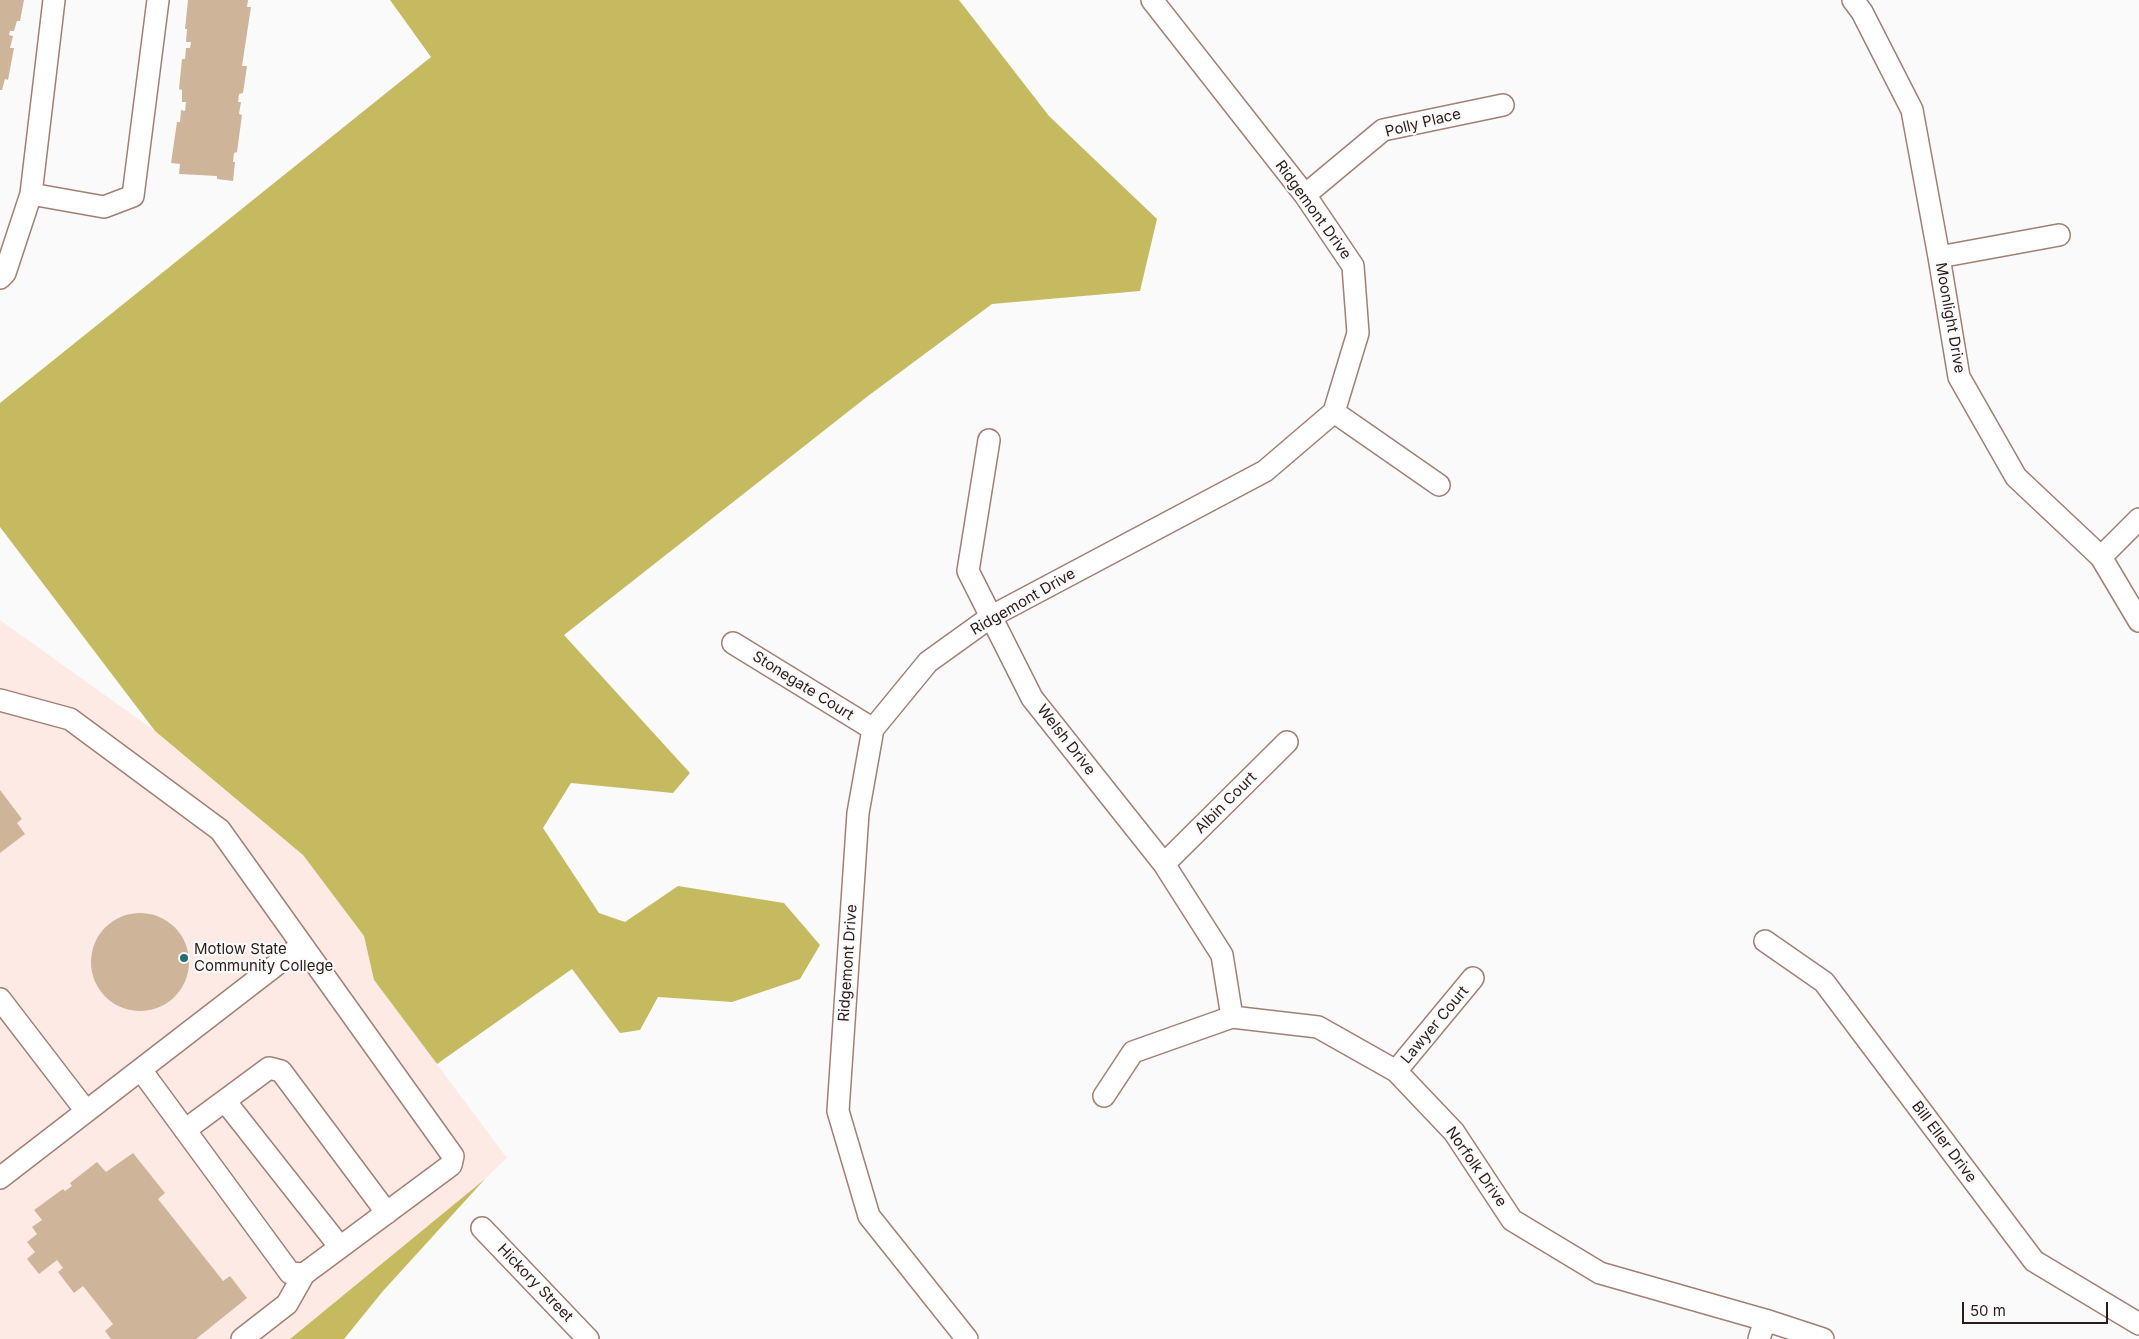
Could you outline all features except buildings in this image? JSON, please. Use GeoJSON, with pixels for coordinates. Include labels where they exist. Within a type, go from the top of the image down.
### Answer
{"type":"FeatureCollection","features":[{"type":"Feature","properties":{"kind":"street"},"geometry":{"type":"LineString","coordinates":[[0,278],[5,273],[31,194],[54,0]]}},
{"type":"Feature","properties":{"kind":"street"},"geometry":{"type":"LineString","coordinates":[[31,194],[104,207],[133,196],[158,0]]}},
{"type":"Feature","properties":{"kind":"street","name":"Ridgemont Drive"},"geometry":{"type":"LineString","coordinates":[[967,1339],[869,1216],[838,1111],[858,813],[873,729],[928,662],[992,616],[1265,471],[1334,412],[1358,333],[1354,266],[1305,195],[1152,0]]}},
{"type":"Feature","properties":{"kind":"street","name":"Moonlight Drive"},"geometry":{"type":"LineString","coordinates":[[1854,0],[1912,110],[1960,377],[2016,477],[2100,557],[2139,621]]}},
{"type":"Feature","properties":{"kind":"street","name":"Polly Place"},"geometry":{"type":"LineString","coordinates":[[1305,195],[1383,130],[1503,105]]}},
{"type":"Feature","properties":{"kind":"street"},"geometry":{"type":"LineString","coordinates":[[1939,256],[2059,235]]}},
{"type":"Feature","properties":{"kind":"street"},"geometry":{"type":"LineString","coordinates":[[1334,412],[1439,485]]}},
{"type":"Feature","properties":{"kind":"street","name":"Welsh Drive"},"geometry":{"type":"LineString","coordinates":[[989,440],[968,571],[1032,698],[1164,864],[1222,955],[1232,1017]]}},
{"type":"Feature","properties":{"kind":"street"},"geometry":{"type":"LineString","coordinates":[[2100,557],[2139,519]]}},
{"type":"Feature","properties":{"kind":"street","name":"Stonegate Court"},"geometry":{"type":"LineString","coordinates":[[733,643],[873,729]]}},
{"type":"Feature","properties":{"kind":"street"},"geometry":{"type":"LineString","coordinates":[[0,700],[70,719],[220,830],[453,1156],[451,1165],[304,1274],[287,1304],[242,1339]]}},
{"type":"Feature","properties":{"kind":"street","name":"Albin Court"},"geometry":{"type":"LineString","coordinates":[[1164,864],[1287,742]]}},
{"type":"Feature","properties":{"kind":"street","name":"Bill Eller Drive"},"geometry":{"type":"LineString","coordinates":[[1765,941],[1824,982],[2034,1261],[2139,1324]]}},
{"type":"Feature","properties":{"kind":"street"},"geometry":{"type":"LineString","coordinates":[[0,1178],[302,945]]}},
{"type":"Feature","properties":{"kind":"street","name":"Lawyer Court"},"geometry":{"type":"LineString","coordinates":[[1396,1071],[1473,978]]}},
{"type":"Feature","properties":{"kind":"street"},"geometry":{"type":"LineString","coordinates":[[0,999],[86,1111]]}},
{"type":"Feature","properties":{"kind":"street","name":"Norfolk Drive"},"geometry":{"type":"LineString","coordinates":[[1104,1096],[1132,1052],[1232,1017],[1318,1028],[1396,1071],[1454,1132],[1512,1220],[1600,1273],[1762,1330],[1823,1339]]}},
{"type":"Feature","properties":{"kind":"street"},"geometry":{"type":"LineString","coordinates":[[185,1130],[269,1068],[281,1071],[387,1213]]}},
{"type":"Feature","properties":{"kind":"street"},"geometry":{"type":"LineString","coordinates":[[141,1070],[290,1273],[304,1274]]}},
{"type":"Feature","properties":{"kind":"street"},"geometry":{"type":"LineString","coordinates":[[225,1101],[340,1247]]}},
{"type":"Feature","properties":{"kind":"street","name":"Hickory Street"},"geometry":{"type":"LineString","coordinates":[[482,1228],[588,1339]]}},
{"type":"Feature","properties":{"kind":"shaded area"},"geometry":{"type":"Polygon","coordinates":[[[390,0],[959,0],[1049,116],[1157,219],[1140,291],[992,304],[868,396],[564,635],[690,773],[673,793],[571,783],[543,828],[599,913],[625,922],[678,886],[784,903],[820,945],[800,979],[732,1002],[658,997],[640,1030],[620,1033],[572,969],[437,1064],[374,980],[364,936],[303,855],[155,731],[0,527],[0,403],[431,57],[390,0]]]}},
{"type":"Feature","properties":{"kind":"shaded area","name":"Motlow State Community College"},"geometry":{"type":"Polygon","coordinates":[[[0,620],[155,731],[303,855],[364,936],[374,980],[507,1158],[485,1179],[290,1339],[0,1339],[0,620]]]}},
{"type":"Feature","properties":{"kind":"shaded area"},"geometry":{"type":"Polygon","coordinates":[[[485,1179],[383,1291],[344,1339],[290,1339],[485,1179]]]}},
{"type":"Feature","properties":{"kind":"place","name":"Motlow State Community College"},"geometry":{"type":"Point","coordinates":[184,958]}}]}
